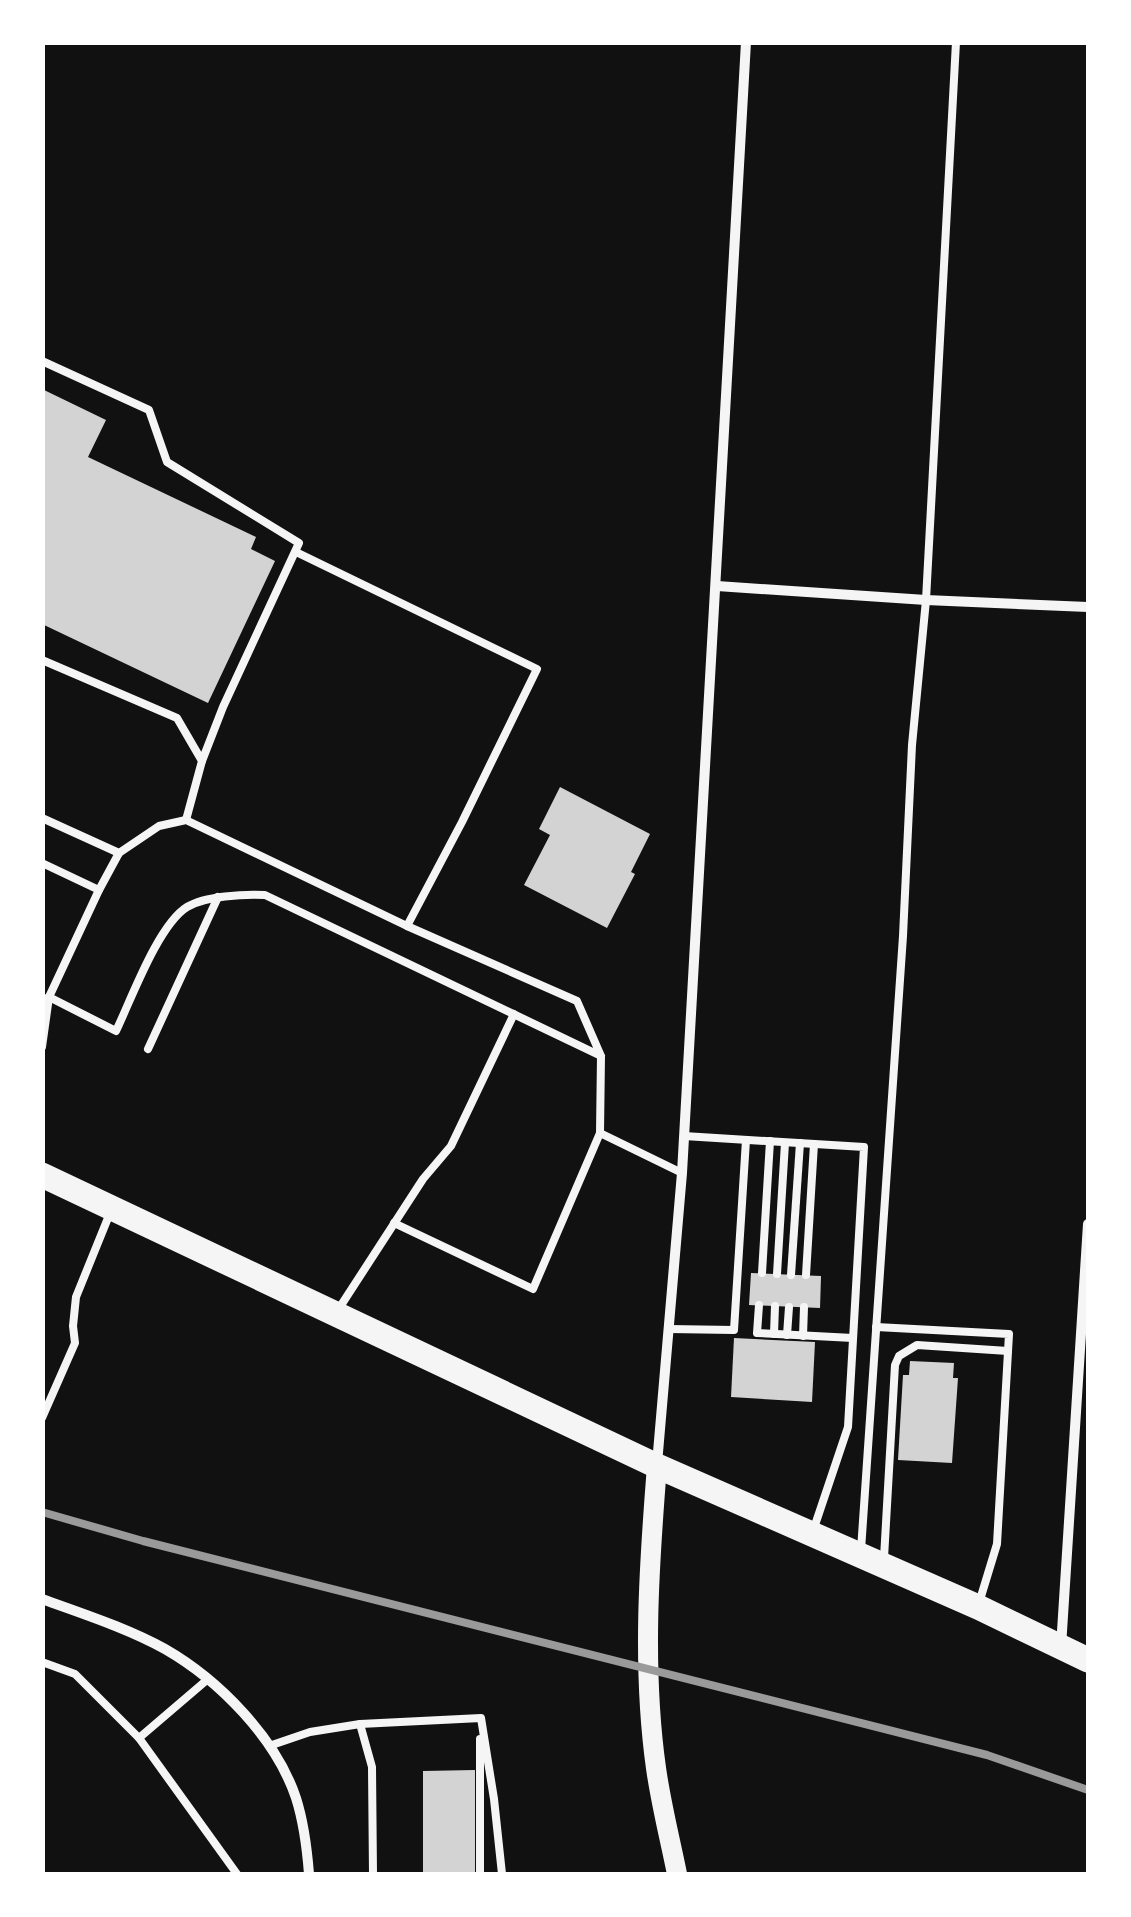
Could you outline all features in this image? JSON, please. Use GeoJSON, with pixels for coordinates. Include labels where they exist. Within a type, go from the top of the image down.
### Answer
{"type":"FeatureCollection","features":[{"type":"Feature","properties":{"kind":"main road"},"geometry":{"type":"LineString","coordinates":[[42,1175],[657,1466],[1088,1660]]}},
{"type":"Feature","properties":{"kind":"main road"},"geometry":{"type":"LineString","coordinates":[[657,1466],[648,1570],[649,1668],[656,1767],[677,1874]]}},
{"type":"Feature","properties":{"kind":"street"},"geometry":{"type":"LineString","coordinates":[[657,1466],[682,1173],[746,42]]}},
{"type":"Feature","properties":{"kind":"street"},"geometry":{"type":"LineString","coordinates":[[717,586],[1088,607]]}},
{"type":"Feature","properties":{"kind":"street"},"geometry":{"type":"LineString","coordinates":[[1060,1648],[1088,1224]]}},
{"type":"Feature","properties":{"kind":"street"},"geometry":{"type":"LineString","coordinates":[[42,1599],[165,1649],[208,1679],[242,1711],[269,1746],[294,1794],[305,1833],[308,1874]]}},
{"type":"Feature","properties":{"kind":"lane"},"geometry":{"type":"LineString","coordinates":[[872,1561],[876,1327],[912,745],[926,600],[956,42]]}},
{"type":"Feature","properties":{"kind":"lane"},"geometry":{"type":"LineString","coordinates":[[42,361],[149,410],[167,462],[300,543],[223,707],[202,761],[186,820]]}},
{"type":"Feature","properties":{"kind":"lane"},"geometry":{"type":"LineString","coordinates":[[296,552],[536,669],[407,926]]}},
{"type":"Feature","properties":{"kind":"lane"},"geometry":{"type":"LineString","coordinates":[[42,660],[177,718],[202,761]]}},
{"type":"Feature","properties":{"kind":"lane"},"geometry":{"type":"LineString","coordinates":[[42,818],[118,854]]}},
{"type":"Feature","properties":{"kind":"lane"},"geometry":{"type":"LineString","coordinates":[[42,1047],[46,999],[118,854],[159,826],[186,820],[407,926],[576,1001],[601,1056],[600,1133],[533,1289],[394,1223]]}},
{"type":"Feature","properties":{"kind":"lane"},"geometry":{"type":"LineString","coordinates":[[42,863],[99,890]]}},
{"type":"Feature","properties":{"kind":"lane"},"geometry":{"type":"LineString","coordinates":[[46,999],[116,1031],[164,930],[186,907],[218,898],[265,895],[601,1056]]}},
{"type":"Feature","properties":{"kind":"lane"},"geometry":{"type":"LineString","coordinates":[[148,1049],[218,898]]}},
{"type":"Feature","properties":{"kind":"lane"},"geometry":{"type":"LineString","coordinates":[[335,1314],[423,1180],[452,1146],[514,1014]]}},
{"type":"Feature","properties":{"kind":"lane"},"geometry":{"type":"LineString","coordinates":[[600,1133],[682,1173]]}},
{"type":"Feature","properties":{"kind":"lane"},"geometry":{"type":"LineString","coordinates":[[684,1136],[864,1146],[848,1427],[812,1534]]}},
{"type":"Feature","properties":{"kind":"lane"},"geometry":{"type":"LineString","coordinates":[[669,1329],[734,1330],[746,1140]]}},
{"type":"Feature","properties":{"kind":"lane"},"geometry":{"type":"LineString","coordinates":[[762,1273],[770,1141]]}},
{"type":"Feature","properties":{"kind":"lane"},"geometry":{"type":"LineString","coordinates":[[777,1274],[784,1142]]}},
{"type":"Feature","properties":{"kind":"lane"},"geometry":{"type":"LineString","coordinates":[[791,1274],[800,1143]]}},
{"type":"Feature","properties":{"kind":"lane"},"geometry":{"type":"LineString","coordinates":[[806,1276],[814,1144]]}},
{"type":"Feature","properties":{"kind":"lane"},"geometry":{"type":"LineString","coordinates":[[42,1418],[75,1343],[76,1297],[111,1209]]}},
{"type":"Feature","properties":{"kind":"lane"},"geometry":{"type":"LineString","coordinates":[[759,1305],[758,1333],[853,1338]]}},
{"type":"Feature","properties":{"kind":"lane"},"geometry":{"type":"LineString","coordinates":[[774,1334],[775,1306]]}},
{"type":"Feature","properties":{"kind":"lane"},"geometry":{"type":"LineString","coordinates":[[787,1334],[789,1307]]}},
{"type":"Feature","properties":{"kind":"lane"},"geometry":{"type":"LineString","coordinates":[[803,1336],[804,1307]]}},
{"type":"Feature","properties":{"kind":"lane"},"geometry":{"type":"LineString","coordinates":[[876,1327],[1009,1334],[997,1544],[978,1608]]}},
{"type":"Feature","properties":{"kind":"lane"},"geometry":{"type":"LineString","coordinates":[[872,1561],[899,1356],[917,1346],[1008,1351]]}},
{"type":"Feature","properties":{"kind":"lane"},"geometry":{"type":"LineString","coordinates":[[42,1662],[74,1674],[139,1738],[237,1874]]}},
{"type":"Feature","properties":{"kind":"lane"},"geometry":{"type":"LineString","coordinates":[[139,1738],[208,1679]]}},
{"type":"Feature","properties":{"kind":"lane"},"geometry":{"type":"LineString","coordinates":[[269,1746],[310,1732],[360,1724],[480,1718]]}},
{"type":"Feature","properties":{"kind":"lane"},"geometry":{"type":"LineString","coordinates":[[480,1718],[480,1874]]}},
{"type":"Feature","properties":{"kind":"lane"},"geometry":{"type":"LineString","coordinates":[[480,1718],[502,1874]]}},
{"type":"Feature","properties":{"kind":"lane"},"geometry":{"type":"LineString","coordinates":[[360,1724],[372,1767],[373,1874]]}},
{"type":"Feature","properties":{"kind":"building"},"geometry":{"type":"Polygon","coordinates":[[[42,389],[106,420],[88,457],[256,537],[251,549],[275,561],[208,703],[42,624],[42,389]]]}},
{"type":"Feature","properties":{"kind":"building"},"geometry":{"type":"Polygon","coordinates":[[[560,787],[650,834],[607,928],[524,885],[550,835],[539,829],[560,787]]]}},
{"type":"Feature","properties":{"kind":"building"},"geometry":{"type":"Polygon","coordinates":[[[751,1273],[821,1276],[820,1308],[749,1305],[751,1273]]]}},
{"type":"Feature","properties":{"kind":"building"},"geometry":{"type":"Polygon","coordinates":[[[734,1338],[815,1342],[812,1402],[731,1397],[734,1338]]]}},
{"type":"Feature","properties":{"kind":"building"},"geometry":{"type":"Polygon","coordinates":[[[910,1361],[954,1363],[953,1378],[958,1378],[952,1463],[898,1460],[903,1375],[909,1375],[910,1361]]]}},
{"type":"Feature","properties":{"kind":"building"},"geometry":{"type":"Polygon","coordinates":[[[475,1770],[475,1874],[423,1874],[423,1771],[475,1770]]]}},
{"type":"Feature","properties":{"kind":"railway"},"geometry":{"type":"LineString","coordinates":[[42,1512],[987,1755],[1088,1790]]}}]}
